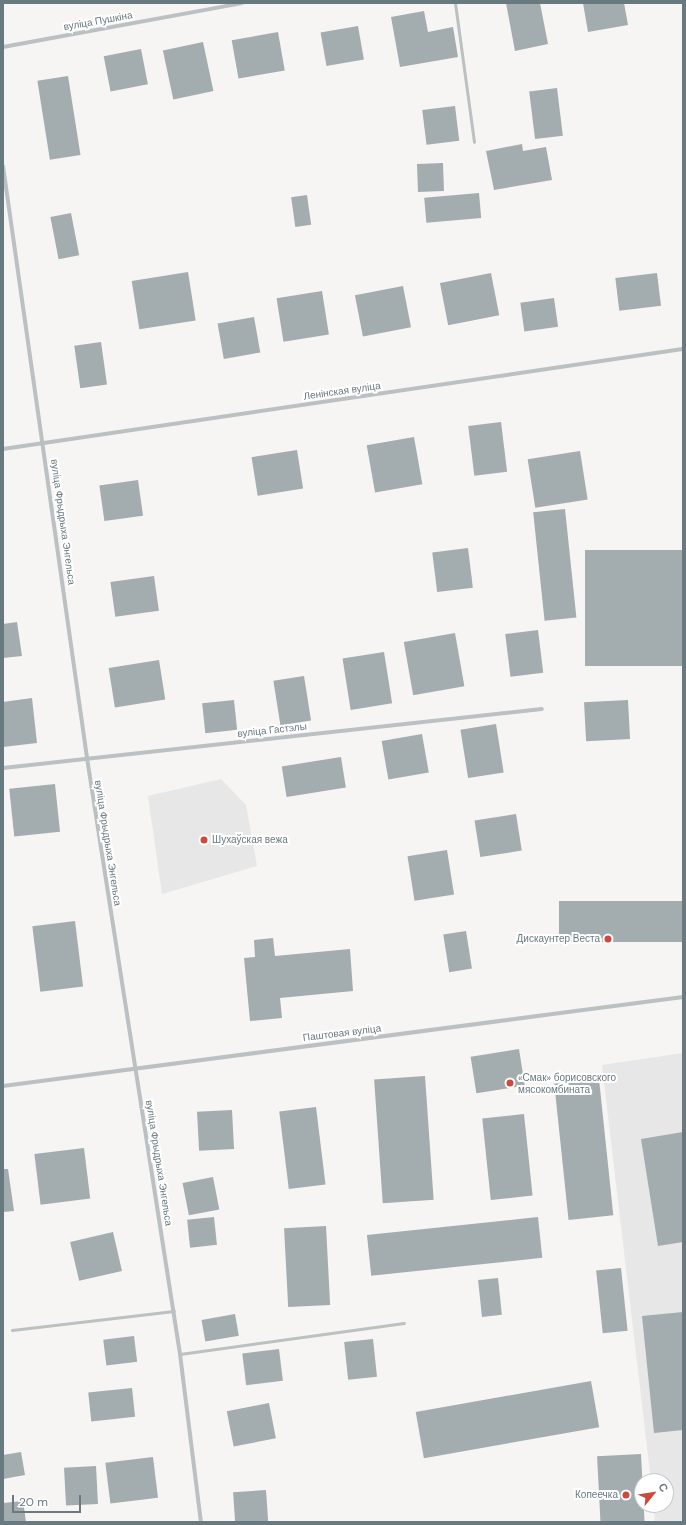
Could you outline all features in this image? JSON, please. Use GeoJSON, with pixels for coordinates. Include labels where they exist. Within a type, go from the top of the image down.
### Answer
{"type":"FeatureCollection","features":[{"type":"Feature","properties":{"kind":"street","name":"вуліца Пушкіна"},"geometry":{"type":"LineString","coordinates":[[3,47],[242,3]]}},
{"type":"Feature","properties":{"kind":"street","name":"вуліца Фрыдрыха Энгельса"},"geometry":{"type":"LineString","coordinates":[[3,166],[44,443],[87,758],[174,1311],[201,1522]]}},
{"type":"Feature","properties":{"kind":"street","name":"Ленінская вуліца"},"geometry":{"type":"LineString","coordinates":[[3,449],[683,349]]}},
{"type":"Feature","properties":{"kind":"street","name":"вуліца Гастэлы"},"geometry":{"type":"LineString","coordinates":[[3,768],[542,709]]}},
{"type":"Feature","properties":{"kind":"street","name":"Паштовая вуліца"},"geometry":{"type":"LineString","coordinates":[[3,1086],[683,997]]}},
{"type":"Feature","properties":{"kind":"lane"},"geometry":{"type":"LineString","coordinates":[[455,3],[474,142]]}},
{"type":"Feature","properties":{"kind":"lane"},"geometry":{"type":"LineString","coordinates":[[12,1330],[174,1311]]}},
{"type":"Feature","properties":{"kind":"lane"},"geometry":{"type":"LineString","coordinates":[[180,1354],[404,1323]]}},
{"type":"Feature","properties":{"kind":"shaded area"},"geometry":{"type":"Polygon","coordinates":[[[221,779],[246,805],[257,866],[162,894],[148,796],[221,779]]]}},
{"type":"Feature","properties":{"kind":"shaded area"},"geometry":{"type":"Polygon","coordinates":[[[683,1053],[683,1522],[655,1522],[654,1513],[674,1513],[674,1473],[650,1473],[602,1065],[683,1053]]]}},
{"type":"Feature","properties":{"kind":"building"},"geometry":{"type":"Polygon","coordinates":[[[506,3],[540,3],[548,44],[515,51],[506,3]]]}},
{"type":"Feature","properties":{"kind":"building"},"geometry":{"type":"Polygon","coordinates":[[[583,3],[624,3],[628,25],[588,32],[583,3]]]}},
{"type":"Feature","properties":{"kind":"building"},"geometry":{"type":"Polygon","coordinates":[[[424,11],[428,32],[453,27],[458,57],[400,67],[391,17],[424,11]]]}},
{"type":"Feature","properties":{"kind":"building"},"geometry":{"type":"Polygon","coordinates":[[[358,26],[364,59],[326,66],[321,33],[358,26]]]}},
{"type":"Feature","properties":{"kind":"building"},"geometry":{"type":"Polygon","coordinates":[[[278,32],[285,70],[238,79],[232,40],[278,32]]]}},
{"type":"Feature","properties":{"kind":"building"},"geometry":{"type":"Polygon","coordinates":[[[203,42],[213,91],[173,99],[163,51],[203,42]]]}},
{"type":"Feature","properties":{"kind":"building"},"geometry":{"type":"Polygon","coordinates":[[[141,49],[148,84],[111,92],[104,56],[141,49]]]}},
{"type":"Feature","properties":{"kind":"building"},"geometry":{"type":"Polygon","coordinates":[[[68,76],[81,155],[50,160],[37,81],[68,76]]]}},
{"type":"Feature","properties":{"kind":"building"},"geometry":{"type":"Polygon","coordinates":[[[557,88],[563,136],[535,139],[529,91],[557,88]]]}},
{"type":"Feature","properties":{"kind":"building"},"geometry":{"type":"Polygon","coordinates":[[[455,106],[459,141],[427,145],[422,110],[455,106]]]}},
{"type":"Feature","properties":{"kind":"building"},"geometry":{"type":"Polygon","coordinates":[[[522,144],[523,151],[546,147],[552,180],[494,190],[486,151],[522,144]]]}},
{"type":"Feature","properties":{"kind":"building"},"geometry":{"type":"Polygon","coordinates":[[[443,163],[444,191],[418,192],[417,164],[443,163]]]}},
{"type":"Feature","properties":{"kind":"building"},"geometry":{"type":"Polygon","coordinates":[[[479,193],[481,218],[426,223],[424,198],[479,193]]]}},
{"type":"Feature","properties":{"kind":"building"},"geometry":{"type":"Polygon","coordinates":[[[307,195],[311,225],[295,227],[291,197],[307,195]]]}},
{"type":"Feature","properties":{"kind":"building"},"geometry":{"type":"Polygon","coordinates":[[[71,213],[79,255],[59,259],[50,217],[71,213]]]}},
{"type":"Feature","properties":{"kind":"building"},"geometry":{"type":"Polygon","coordinates":[[[188,272],[196,320],[139,329],[132,281],[188,272]]]}},
{"type":"Feature","properties":{"kind":"building"},"geometry":{"type":"Polygon","coordinates":[[[491,273],[499,315],[448,325],[440,283],[491,273]]]}},
{"type":"Feature","properties":{"kind":"building"},"geometry":{"type":"Polygon","coordinates":[[[657,273],[661,306],[619,311],[615,278],[657,273]]]}},
{"type":"Feature","properties":{"kind":"building"},"geometry":{"type":"Polygon","coordinates":[[[403,286],[411,327],[363,337],[355,295],[403,286]]]}},
{"type":"Feature","properties":{"kind":"building"},"geometry":{"type":"Polygon","coordinates":[[[322,291],[329,334],[283,342],[277,298],[322,291]]]}},
{"type":"Feature","properties":{"kind":"building"},"geometry":{"type":"Polygon","coordinates":[[[554,298],[558,327],[524,331],[520,303],[554,298]]]}},
{"type":"Feature","properties":{"kind":"building"},"geometry":{"type":"Polygon","coordinates":[[[254,317],[260,352],[224,359],[218,323],[254,317]]]}},
{"type":"Feature","properties":{"kind":"building"},"geometry":{"type":"Polygon","coordinates":[[[101,342],[107,385],[80,388],[74,346],[101,342]]]}},
{"type":"Feature","properties":{"kind":"building"},"geometry":{"type":"Polygon","coordinates":[[[501,422],[507,472],[474,476],[468,426],[501,422]]]}},
{"type":"Feature","properties":{"kind":"building"},"geometry":{"type":"Polygon","coordinates":[[[414,437],[422,484],[375,493],[367,445],[414,437]]]}},
{"type":"Feature","properties":{"kind":"building"},"geometry":{"type":"Polygon","coordinates":[[[297,450],[303,489],[258,496],[252,457],[297,450]]]}},
{"type":"Feature","properties":{"kind":"building"},"geometry":{"type":"Polygon","coordinates":[[[580,451],[588,499],[535,508],[528,459],[580,451]]]}},
{"type":"Feature","properties":{"kind":"building"},"geometry":{"type":"Polygon","coordinates":[[[138,480],[143,516],[104,521],[99,485],[138,480]]]}},
{"type":"Feature","properties":{"kind":"building"},"geometry":{"type":"Polygon","coordinates":[[[565,509],[576,617],[545,621],[533,512],[565,509]]]}},
{"type":"Feature","properties":{"kind":"building"},"geometry":{"type":"Polygon","coordinates":[[[468,548],[473,588],[437,592],[432,552],[468,548]]]}},
{"type":"Feature","properties":{"kind":"building"},"geometry":{"type":"Polygon","coordinates":[[[585,550],[683,550],[683,666],[585,666],[585,550]]]}},
{"type":"Feature","properties":{"kind":"building"},"geometry":{"type":"Polygon","coordinates":[[[154,576],[159,611],[115,617],[110,582],[154,576]]]}},
{"type":"Feature","properties":{"kind":"building"},"geometry":{"type":"Polygon","coordinates":[[[17,622],[22,656],[3,658],[3,624],[17,622]]]}},
{"type":"Feature","properties":{"kind":"building"},"geometry":{"type":"Polygon","coordinates":[[[538,630],[543,673],[510,677],[505,634],[538,630]]]}},
{"type":"Feature","properties":{"kind":"building"},"geometry":{"type":"Polygon","coordinates":[[[455,633],[464,686],[413,695],[404,642],[455,633]]]}},
{"type":"Feature","properties":{"kind":"building"},"geometry":{"type":"Polygon","coordinates":[[[384,652],[392,703],[351,710],[343,659],[384,652]]]}},
{"type":"Feature","properties":{"kind":"building"},"geometry":{"type":"Polygon","coordinates":[[[159,660],[165,700],[115,707],[109,668],[159,660]]]}},
{"type":"Feature","properties":{"kind":"building"},"geometry":{"type":"Polygon","coordinates":[[[304,676],[311,720],[280,725],[273,681],[304,676]]]}},
{"type":"Feature","properties":{"kind":"building"},"geometry":{"type":"Polygon","coordinates":[[[32,698],[37,743],[3,747],[3,702],[32,698]]]}},
{"type":"Feature","properties":{"kind":"building"},"geometry":{"type":"Polygon","coordinates":[[[234,700],[237,730],[205,733],[202,703],[234,700]]]}},
{"type":"Feature","properties":{"kind":"building"},"geometry":{"type":"Polygon","coordinates":[[[628,700],[630,739],[586,741],[584,702],[628,700]]]}},
{"type":"Feature","properties":{"kind":"building"},"geometry":{"type":"Polygon","coordinates":[[[496,724],[504,772],[468,778],[460,730],[496,724]]]}},
{"type":"Feature","properties":{"kind":"building"},"geometry":{"type":"Polygon","coordinates":[[[422,734],[429,772],[388,780],[382,741],[422,734]]]}},
{"type":"Feature","properties":{"kind":"building"},"geometry":{"type":"Polygon","coordinates":[[[341,757],[346,788],[287,797],[282,766],[341,757]]]}},
{"type":"Feature","properties":{"kind":"building"},"geometry":{"type":"Polygon","coordinates":[[[55,784],[60,832],[14,837],[9,789],[55,784]]]}},
{"type":"Feature","properties":{"kind":"building"},"geometry":{"type":"Polygon","coordinates":[[[516,814],[522,851],[480,857],[475,821],[516,814]]]}},
{"type":"Feature","properties":{"kind":"building"},"geometry":{"type":"Polygon","coordinates":[[[447,850],[454,894],[415,901],[407,856],[447,850]]]}},
{"type":"Feature","properties":{"kind":"building"},"geometry":{"type":"Polygon","coordinates":[[[559,901],[683,901],[683,942],[559,942],[559,901]]]}},
{"type":"Feature","properties":{"kind":"building"},"geometry":{"type":"Polygon","coordinates":[[[75,921],[83,987],[40,992],[32,926],[75,921]]]}},
{"type":"Feature","properties":{"kind":"building"},"geometry":{"type":"Polygon","coordinates":[[[466,931],[472,969],[449,972],[443,935],[466,931]]]}},
{"type":"Feature","properties":{"kind":"building"},"geometry":{"type":"Polygon","coordinates":[[[273,938],[275,956],[350,949],[353,991],[280,998],[282,1018],[250,1021],[244,958],[255,957],[254,940],[273,938]]]}},
{"type":"Feature","properties":{"kind":"building"},"geometry":{"type":"Polygon","coordinates":[[[519,1049],[525,1086],[476,1093],[471,1057],[519,1049]]]}},
{"type":"Feature","properties":{"kind":"building"},"geometry":{"type":"Polygon","coordinates":[[[425,1076],[434,1200],[383,1203],[374,1080],[425,1076]]]}},
{"type":"Feature","properties":{"kind":"building"},"geometry":{"type":"Polygon","coordinates":[[[599,1079],[613,1215],[569,1220],[554,1084],[599,1079]]]}},
{"type":"Feature","properties":{"kind":"building"},"geometry":{"type":"Polygon","coordinates":[[[316,1107],[326,1184],[289,1189],[279,1112],[316,1107]]]}},
{"type":"Feature","properties":{"kind":"building"},"geometry":{"type":"Polygon","coordinates":[[[232,1110],[234,1149],[199,1151],[197,1112],[232,1110]]]}},
{"type":"Feature","properties":{"kind":"building"},"geometry":{"type":"Polygon","coordinates":[[[524,1114],[533,1196],[491,1200],[482,1118],[524,1114]]]}},
{"type":"Feature","properties":{"kind":"building"},"geometry":{"type":"Polygon","coordinates":[[[683,1132],[683,1242],[658,1246],[641,1139],[683,1132]]]}},
{"type":"Feature","properties":{"kind":"building"},"geometry":{"type":"Polygon","coordinates":[[[84,1148],[90,1199],[41,1205],[34,1154],[84,1148]]]}},
{"type":"Feature","properties":{"kind":"building"},"geometry":{"type":"Polygon","coordinates":[[[3,1169],[8,1169],[14,1211],[3,1212],[3,1169]]]}},
{"type":"Feature","properties":{"kind":"building"},"geometry":{"type":"Polygon","coordinates":[[[213,1177],[219,1209],[189,1215],[183,1183],[213,1177]]]}},
{"type":"Feature","properties":{"kind":"building"},"geometry":{"type":"Polygon","coordinates":[[[214,1217],[217,1245],[190,1248],[187,1220],[214,1217]]]}},
{"type":"Feature","properties":{"kind":"building"},"geometry":{"type":"Polygon","coordinates":[[[538,1217],[542,1258],[371,1276],[367,1235],[538,1217]]]}},
{"type":"Feature","properties":{"kind":"building"},"geometry":{"type":"Polygon","coordinates":[[[326,1226],[330,1305],[288,1307],[284,1228],[326,1226]]]}},
{"type":"Feature","properties":{"kind":"building"},"geometry":{"type":"Polygon","coordinates":[[[113,1232],[122,1271],[79,1281],[70,1242],[113,1232]]]}},
{"type":"Feature","properties":{"kind":"building"},"geometry":{"type":"Polygon","coordinates":[[[621,1268],[628,1331],[603,1333],[596,1271],[621,1268]]]}},
{"type":"Feature","properties":{"kind":"building"},"geometry":{"type":"Polygon","coordinates":[[[498,1278],[502,1315],[482,1317],[478,1280],[498,1278]]]}},
{"type":"Feature","properties":{"kind":"building"},"geometry":{"type":"Polygon","coordinates":[[[683,1312],[683,1430],[654,1433],[642,1316],[683,1312]]]}},
{"type":"Feature","properties":{"kind":"building"},"geometry":{"type":"Polygon","coordinates":[[[235,1314],[239,1336],[205,1342],[202,1320],[235,1314]]]}},
{"type":"Feature","properties":{"kind":"building"},"geometry":{"type":"Polygon","coordinates":[[[134,1336],[137,1362],[106,1366],[103,1340],[134,1336]]]}},
{"type":"Feature","properties":{"kind":"building"},"geometry":{"type":"Polygon","coordinates":[[[373,1339],[377,1377],[348,1380],[344,1342],[373,1339]]]}},
{"type":"Feature","properties":{"kind":"building"},"geometry":{"type":"Polygon","coordinates":[[[279,1349],[283,1381],[246,1385],[242,1354],[279,1349]]]}},
{"type":"Feature","properties":{"kind":"building"},"geometry":{"type":"Polygon","coordinates":[[[591,1381],[599,1427],[424,1458],[416,1412],[591,1381]]]}},
{"type":"Feature","properties":{"kind":"building"},"geometry":{"type":"Polygon","coordinates":[[[132,1388],[135,1417],[91,1421],[88,1393],[132,1388]]]}},
{"type":"Feature","properties":{"kind":"building"},"geometry":{"type":"Polygon","coordinates":[[[269,1403],[276,1438],[234,1447],[227,1411],[269,1403]]]}},
{"type":"Feature","properties":{"kind":"building"},"geometry":{"type":"Polygon","coordinates":[[[21,1452],[25,1475],[3,1479],[3,1455],[21,1452]]]}},
{"type":"Feature","properties":{"kind":"building"},"geometry":{"type":"Polygon","coordinates":[[[641,1454],[642,1473],[634,1473],[634,1513],[644,1513],[645,1522],[601,1522],[597,1456],[641,1454]]]}},
{"type":"Feature","properties":{"kind":"building"},"geometry":{"type":"Polygon","coordinates":[[[153,1457],[158,1498],[110,1504],[105,1463],[153,1457]]]}},
{"type":"Feature","properties":{"kind":"building"},"geometry":{"type":"Polygon","coordinates":[[[96,1466],[98,1504],[66,1506],[64,1468],[96,1466]]]}},
{"type":"Feature","properties":{"kind":"building"},"geometry":{"type":"Polygon","coordinates":[[[266,1490],[268,1522],[235,1522],[233,1492],[266,1490]]]}},
{"type":"Feature","properties":{"kind":"building"},"geometry":{"type":"Polygon","coordinates":[[[23,1501],[26,1522],[3,1522],[3,1503],[23,1501]]]}},
{"type":"Feature","properties":{"kind":"place","name":"Шухаўская вежа"},"geometry":{"type":"Point","coordinates":[204,840]}},
{"type":"Feature","properties":{"kind":"place","name":"Дискаунтер Веста"},"geometry":{"type":"Point","coordinates":[608,939]}},
{"type":"Feature","properties":{"kind":"place","name":"«Смак» борисовского мясокомбината"},"geometry":{"type":"Point","coordinates":[510,1083]}},
{"type":"Feature","properties":{"kind":"place","name":"Копеечка"},"geometry":{"type":"Point","coordinates":[626,1495]}}]}
